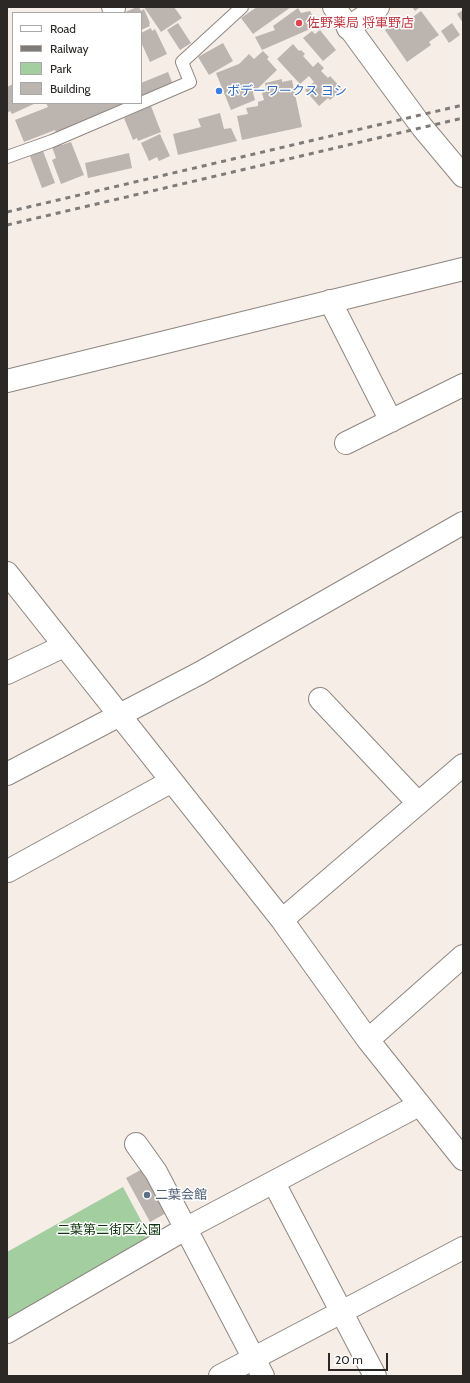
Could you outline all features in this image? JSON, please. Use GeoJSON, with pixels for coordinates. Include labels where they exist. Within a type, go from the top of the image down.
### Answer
{"type":"FeatureCollection","features":[{"type":"Feature","properties":{"kind":"street"},"geometry":{"type":"LineString","coordinates":[[334,7],[422,127],[463,176]]}},
{"type":"Feature","properties":{"kind":"street"},"geometry":{"type":"LineString","coordinates":[[348,28],[378,7]]}},
{"type":"Feature","properties":{"kind":"street"},"geometry":{"type":"LineString","coordinates":[[7,381],[463,268]]}},
{"type":"Feature","properties":{"kind":"street"},"geometry":{"type":"LineString","coordinates":[[330,301],[391,421]]}},
{"type":"Feature","properties":{"kind":"street"},"geometry":{"type":"LineString","coordinates":[[346,443],[463,385]]}},
{"type":"Feature","properties":{"kind":"street"},"geometry":{"type":"LineString","coordinates":[[7,774],[200,673],[463,523]]}},
{"type":"Feature","properties":{"kind":"street"},"geometry":{"type":"LineString","coordinates":[[7,573],[282,920],[368,1040],[463,1159]]}},
{"type":"Feature","properties":{"kind":"street"},"geometry":{"type":"LineString","coordinates":[[7,673],[64,646]]}},
{"type":"Feature","properties":{"kind":"street"},"geometry":{"type":"LineString","coordinates":[[320,699],[418,803]]}},
{"type":"Feature","properties":{"kind":"street"},"geometry":{"type":"LineString","coordinates":[[282,920],[463,765]]}},
{"type":"Feature","properties":{"kind":"street"},"geometry":{"type":"LineString","coordinates":[[8,871],[172,781]]}},
{"type":"Feature","properties":{"kind":"street"},"geometry":{"type":"LineString","coordinates":[[368,1040],[463,956]]}},
{"type":"Feature","properties":{"kind":"street"},"geometry":{"type":"LineString","coordinates":[[7,1332],[185,1229],[419,1105]]}},
{"type":"Feature","properties":{"kind":"street"},"geometry":{"type":"LineString","coordinates":[[136,1144],[156,1172],[258,1367]]}},
{"type":"Feature","properties":{"kind":"street"},"geometry":{"type":"LineString","coordinates":[[274,1183],[375,1376]]}},
{"type":"Feature","properties":{"kind":"street"},"geometry":{"type":"LineString","coordinates":[[220,1376],[258,1367],[342,1312],[463,1248]]}},
{"type":"Feature","properties":{"kind":"lane"},"geometry":{"type":"LineString","coordinates":[[142,103],[190,82],[182,62],[242,7]]}},
{"type":"Feature","properties":{"kind":"lane"},"geometry":{"type":"LineString","coordinates":[[7,157],[52,141],[139,104]]}},
{"type":"Feature","properties":{"kind":"green space","name":"二葉第二街区公園"},"geometry":{"type":"Polygon","coordinates":[[[123,1187],[152,1241],[7,1322],[7,1252],[123,1187]]]}},
{"type":"Feature","properties":{"kind":"building"},"geometry":{"type":"Polygon","coordinates":[[[137,7],[139,7],[141,11],[144,9],[150,26],[142,30],[142,12],[125,12],[137,7]]]}},
{"type":"Feature","properties":{"kind":"building"},"geometry":{"type":"Polygon","coordinates":[[[144,7],[174,7],[182,18],[161,32],[144,7]]]}},
{"type":"Feature","properties":{"kind":"building"},"geometry":{"type":"Polygon","coordinates":[[[257,7],[291,7],[253,34],[241,18],[257,7]]]}},
{"type":"Feature","properties":{"kind":"building"},"geometry":{"type":"Polygon","coordinates":[[[412,7],[420,7],[415,11],[412,7]]]}},
{"type":"Feature","properties":{"kind":"building"},"geometry":{"type":"Polygon","coordinates":[[[298,8],[301,13],[310,11],[317,26],[262,50],[255,37],[275,30],[273,26],[298,8]]]}},
{"type":"Feature","properties":{"kind":"building"},"geometry":{"type":"Polygon","coordinates":[[[463,10],[463,23],[457,14],[463,10]]]}},
{"type":"Feature","properties":{"kind":"building"},"geometry":{"type":"Polygon","coordinates":[[[421,11],[439,35],[429,42],[431,45],[407,62],[385,30],[393,24],[396,29],[421,11]]]}},
{"type":"Feature","properties":{"kind":"building"},"geometry":{"type":"Polygon","coordinates":[[[178,23],[191,43],[180,50],[167,30],[178,23]]]}},
{"type":"Feature","properties":{"kind":"building"},"geometry":{"type":"Polygon","coordinates":[[[452,23],[460,35],[449,43],[441,31],[452,23]]]}},
{"type":"Feature","properties":{"kind":"building"},"geometry":{"type":"Polygon","coordinates":[[[151,28],[152,31],[155,29],[167,54],[150,62],[142,44],[142,32],[151,28]]]}},
{"type":"Feature","properties":{"kind":"building"},"geometry":{"type":"Polygon","coordinates":[[[320,30],[336,50],[323,61],[303,38],[312,31],[315,34],[320,30]]]}},
{"type":"Feature","properties":{"kind":"building"},"geometry":{"type":"Polygon","coordinates":[[[223,43],[233,61],[209,75],[198,57],[223,43]]]}},
{"type":"Feature","properties":{"kind":"building"},"geometry":{"type":"Polygon","coordinates":[[[293,44],[299,51],[301,50],[305,54],[303,56],[313,67],[318,62],[324,68],[321,71],[328,78],[330,76],[342,89],[330,100],[328,98],[319,106],[305,90],[314,82],[309,76],[300,84],[277,59],[293,44]]]}},
{"type":"Feature","properties":{"kind":"building"},"geometry":{"type":"Polygon","coordinates":[[[263,51],[269,57],[267,59],[277,70],[253,93],[255,100],[231,110],[216,73],[239,64],[249,54],[254,59],[263,51]]]}},
{"type":"Feature","properties":{"kind":"building"},"geometry":{"type":"Polygon","coordinates":[[[168,72],[174,87],[142,100],[142,83],[168,72]]]}},
{"type":"Feature","properties":{"kind":"building"},"geometry":{"type":"Polygon","coordinates":[[[282,79],[282,82],[292,80],[302,127],[242,140],[237,116],[248,114],[246,108],[258,106],[258,102],[264,100],[262,93],[264,92],[263,89],[266,88],[265,83],[282,79]]]}},
{"type":"Feature","properties":{"kind":"building"},"geometry":{"type":"Polygon","coordinates":[[[12,84],[12,104],[34,104],[12,114],[10,111],[7,113],[7,87],[12,84]]]}},
{"type":"Feature","properties":{"kind":"building"},"geometry":{"type":"Polygon","coordinates":[[[46,104],[129,104],[56,133],[55,130],[24,142],[15,120],[48,107],[46,104]]]}},
{"type":"Feature","properties":{"kind":"building"},"geometry":{"type":"Polygon","coordinates":[[[151,106],[161,132],[138,141],[137,138],[133,140],[124,118],[151,106]]]}},
{"type":"Feature","properties":{"kind":"building"},"geometry":{"type":"Polygon","coordinates":[[[220,113],[224,129],[231,128],[237,141],[178,155],[173,134],[201,127],[198,119],[220,113]]]}},
{"type":"Feature","properties":{"kind":"building"},"geometry":{"type":"Polygon","coordinates":[[[160,134],[170,156],[159,161],[157,157],[149,161],[141,143],[160,134]]]}},
{"type":"Feature","properties":{"kind":"building"},"geometry":{"type":"Polygon","coordinates":[[[71,142],[84,175],[61,184],[52,160],[56,158],[52,147],[61,143],[62,145],[71,142]]]}},
{"type":"Feature","properties":{"kind":"building"},"geometry":{"type":"Polygon","coordinates":[[[43,151],[55,183],[42,188],[30,156],[43,151]]]}},
{"type":"Feature","properties":{"kind":"building"},"geometry":{"type":"Polygon","coordinates":[[[129,153],[132,168],[88,178],[85,163],[129,153]]]}},
{"type":"Feature","properties":{"kind":"building","name":"二葉会館"},"geometry":{"type":"Polygon","coordinates":[[[144,1168],[168,1212],[150,1222],[126,1178],[144,1168]]]}},
{"type":"Feature","properties":{"kind":"railway"},"geometry":{"type":"LineString","coordinates":[[7,212],[463,105]]}},
{"type":"Feature","properties":{"kind":"railway"},"geometry":{"type":"LineString","coordinates":[[7,225],[463,118]]}},
{"type":"Feature","properties":{"kind":"place","name":"佐野薬局 将軍野店"},"geometry":{"type":"Point","coordinates":[299,23]}},
{"type":"Feature","properties":{"kind":"place","name":"ボデーワークス ヨシ"},"geometry":{"type":"Point","coordinates":[219,91]}},
{"type":"Feature","properties":{"kind":"place","name":"二葉会館"},"geometry":{"type":"Point","coordinates":[147,1195]}}]}
